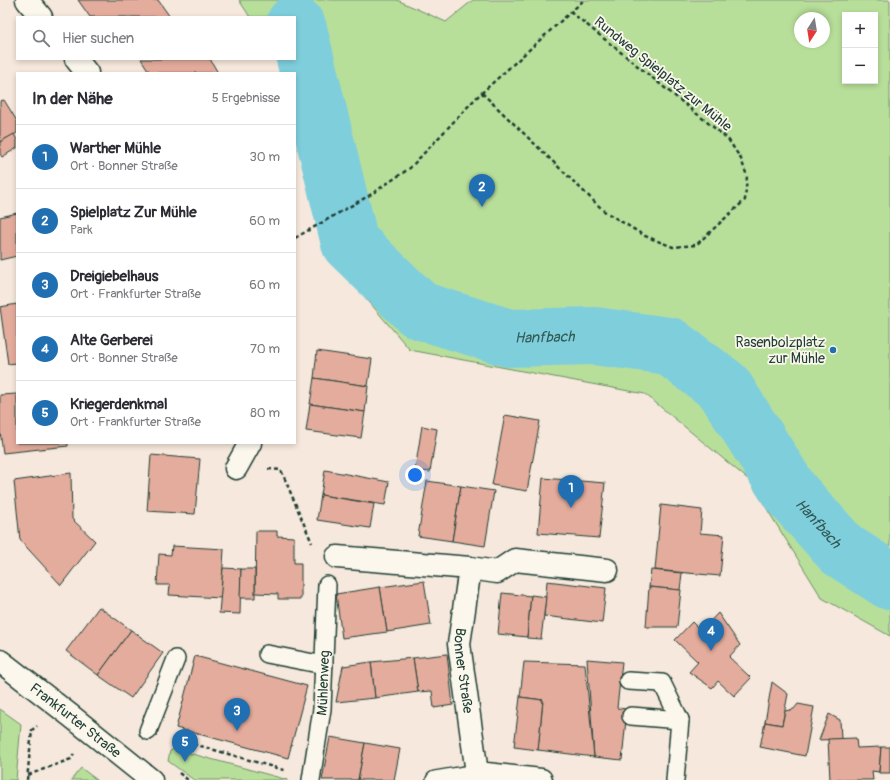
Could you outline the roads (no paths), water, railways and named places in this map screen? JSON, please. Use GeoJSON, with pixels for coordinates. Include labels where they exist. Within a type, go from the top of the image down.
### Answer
{"type":"FeatureCollection","features":[{"type":"Feature","properties":{"kind":"street"},"geometry":{"type":"LineString","coordinates":[[27,0],[40,16]]}},
{"type":"Feature","properties":{"kind":"street"},"geometry":{"type":"LineString","coordinates":[[77,60],[86,72]]}},
{"type":"Feature","properties":{"kind":"street"},"geometry":{"type":"LineString","coordinates":[[236,468],[249,444]]}},
{"type":"Feature","properties":{"kind":"street"},"geometry":{"type":"LineString","coordinates":[[336,556],[470,568],[496,572],[515,560],[608,570]]}},
{"type":"Feature","properties":{"kind":"street","name":"Bonner Straße"},"geometry":{"type":"LineString","coordinates":[[470,568],[459,644],[476,773]]}},
{"type":"Feature","properties":{"kind":"street","name":"Frankfurter Straße"},"geometry":{"type":"LineString","coordinates":[[0,661],[151,780]]}},
{"type":"Feature","properties":{"kind":"street"},"geometry":{"type":"LineString","coordinates":[[476,773],[541,780]]}},
{"type":"Feature","properties":{"kind":"lane","name":"Mühlenweg"},"geometry":{"type":"LineString","coordinates":[[311,779],[322,709],[327,585]]}},
{"type":"Feature","properties":{"kind":"lane"},"geometry":{"type":"LineString","coordinates":[[267,654],[324,665]]}},
{"type":"Feature","properties":{"kind":"lane"},"geometry":{"type":"LineString","coordinates":[[148,731],[176,659]]}},
{"type":"Feature","properties":{"kind":"lane"},"geometry":{"type":"LineString","coordinates":[[628,681],[662,683],[680,720],[675,780]]}},
{"type":"Feature","properties":{"kind":"lane"},"geometry":{"type":"LineString","coordinates":[[631,716],[680,720]]}},
{"type":"Feature","properties":{"kind":"lane"},"geometry":{"type":"LineString","coordinates":[[435,780],[476,773]]}},
{"type":"Feature","properties":{"kind":"waterway","name":"Hanfbach"},"geometry":{"type":"LineString","coordinates":[[296,26],[350,243],[419,310],[509,338],[594,336],[669,346],[724,387],[790,492],[842,550],[890,581]]}},
{"type":"Feature","properties":{"kind":"place","name":"Spielplatz Zur Mühle"},"geometry":{"type":"Point","coordinates":[482,207]}},
{"type":"Feature","properties":{"kind":"place","name":"Rasenbolzplatz zur Mühle"},"geometry":{"type":"Point","coordinates":[833,350]}},
{"type":"Feature","properties":{"kind":"place","name":"Warther Mühle"},"geometry":{"type":"Point","coordinates":[571,508]}},
{"type":"Feature","properties":{"kind":"place","name":"Alte Gerberei"},"geometry":{"type":"Point","coordinates":[711,651]}},
{"type":"Feature","properties":{"kind":"place","name":"Dreigiebelhaus"},"geometry":{"type":"Point","coordinates":[237,731]}},
{"type":"Feature","properties":{"kind":"place","name":"Kriegerdenkmal"},"geometry":{"type":"Point","coordinates":[185,762]}}]}
